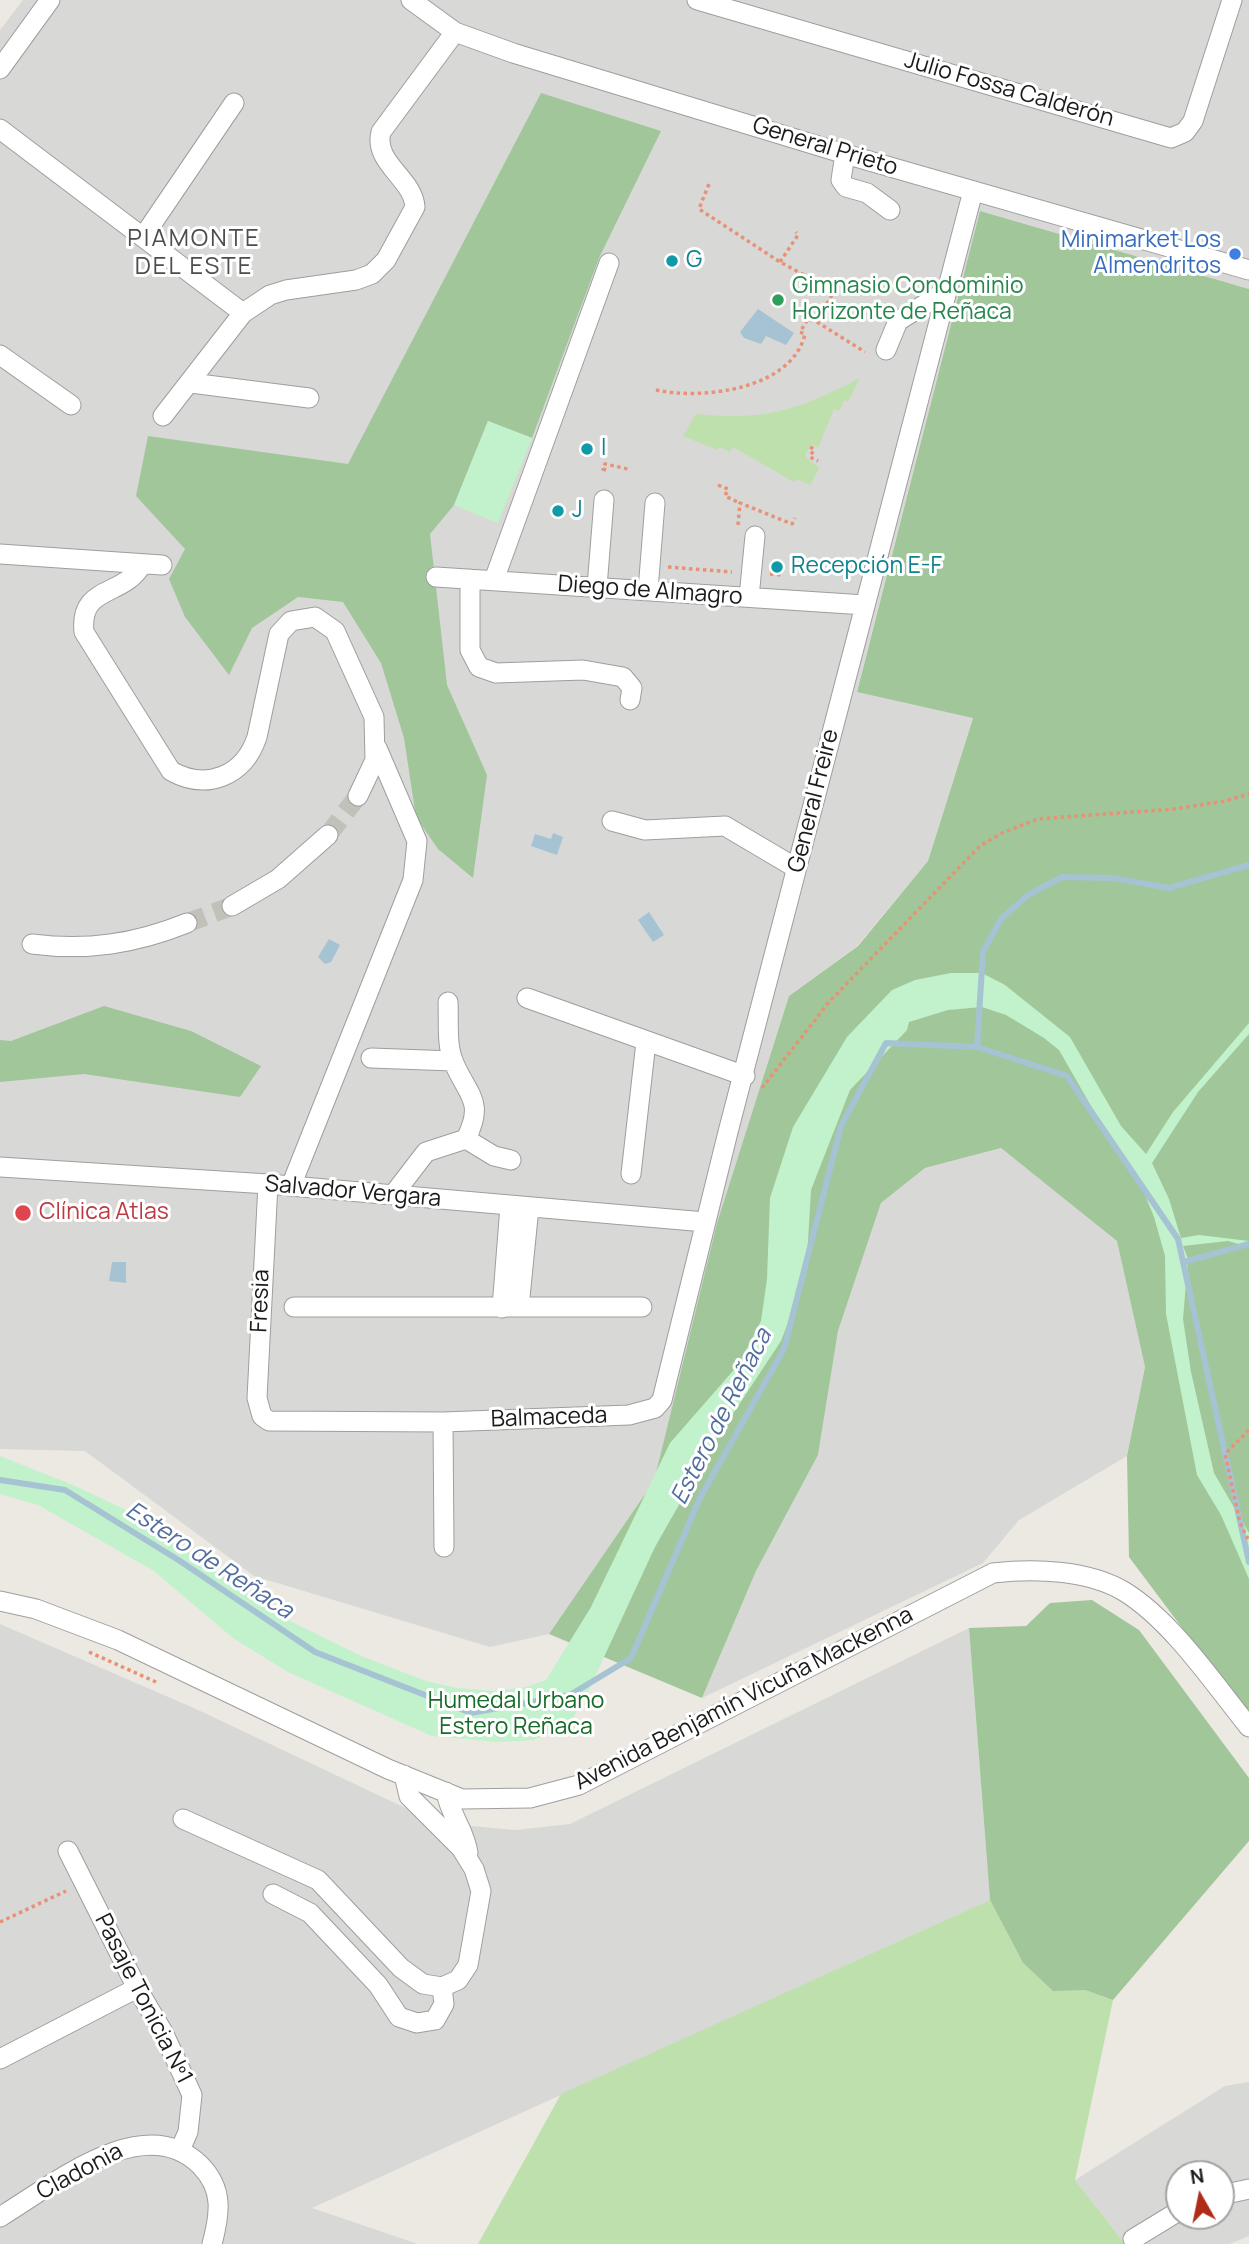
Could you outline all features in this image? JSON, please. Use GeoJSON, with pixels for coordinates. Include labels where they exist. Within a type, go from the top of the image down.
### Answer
{"type":"FeatureCollection","features":[{"type":"Feature","properties":{"kind":"street"},"geometry":{"type":"LineString","coordinates":[[0,69],[50,0]]}},
{"type":"Feature","properties":{"kind":"street","name":"General Prieto"},"geometry":{"type":"LineString","coordinates":[[411,0],[455,32],[513,53],[845,154],[1249,270]]}},
{"type":"Feature","properties":{"kind":"street","name":"Julio Fossa Calderón"},"geometry":{"type":"LineString","coordinates":[[697,0],[1171,138],[1185,132],[1194,121],[1232,0]]}},
{"type":"Feature","properties":{"kind":"street"},"geometry":{"type":"LineString","coordinates":[[163,416],[243,313],[270,295],[286,290],[364,278],[386,260],[415,207],[411,191],[383,155],[381,132],[455,32]]}},
{"type":"Feature","properties":{"kind":"street"},"geometry":{"type":"LineString","coordinates":[[143,237],[234,103]]}},
{"type":"Feature","properties":{"kind":"street"},"geometry":{"type":"LineString","coordinates":[[0,129],[243,313]]}},
{"type":"Feature","properties":{"kind":"street"},"geometry":{"type":"LineString","coordinates":[[845,154],[841,180],[846,187],[867,193],[890,210]]}},
{"type":"Feature","properties":{"kind":"street","name":"General Freire"},"geometry":{"type":"LineString","coordinates":[[654,1408],[666,1391],[705,1223],[973,191]]}},
{"type":"Feature","properties":{"kind":"street"},"geometry":{"type":"LineString","coordinates":[[494,580],[609,263]]}},
{"type":"Feature","properties":{"kind":"street"},"geometry":{"type":"LineString","coordinates":[[887,351],[898,321],[946,291]]}},
{"type":"Feature","properties":{"kind":"street"},"geometry":{"type":"LineString","coordinates":[[0,355],[71,405]]}},
{"type":"Feature","properties":{"kind":"street"},"geometry":{"type":"LineString","coordinates":[[191,383],[309,398]]}},
{"type":"Feature","properties":{"kind":"street"},"geometry":{"type":"LineString","coordinates":[[597,587],[604,500]]}},
{"type":"Feature","properties":{"kind":"street"},"geometry":{"type":"LineString","coordinates":[[648,590],[655,503]]}},
{"type":"Feature","properties":{"kind":"street"},"geometry":{"type":"LineString","coordinates":[[749,597],[755,536]]}},
{"type":"Feature","properties":{"kind":"street"},"geometry":{"type":"LineString","coordinates":[[0,554],[152,565],[135,578],[93,599],[85,614],[84,632],[171,771],[182,777],[207,781],[231,774],[248,758],[257,737],[279,634],[291,621],[307,616],[323,620],[335,631],[374,717],[377,748],[372,772],[358,796]]}},
{"type":"Feature","properties":{"kind":"street","name":"Diego de Almagro"},"geometry":{"type":"LineString","coordinates":[[436,577],[865,605]]}},
{"type":"Feature","properties":{"kind":"street"},"geometry":{"type":"LineString","coordinates":[[470,579],[470,650],[479,667],[496,673],[583,670],[623,677],[632,688],[629,700]]}},
{"type":"Feature","properties":{"kind":"street"},"geometry":{"type":"LineString","coordinates":[[291,1186],[412,880],[417,841],[377,748]]}},
{"type":"Feature","properties":{"kind":"street"},"geometry":{"type":"LineString","coordinates":[[612,821],[645,830],[724,826],[796,868]]}},
{"type":"Feature","properties":{"kind":"street"},"geometry":{"type":"LineString","coordinates":[[232,906],[278,879],[328,835]]}},
{"type":"Feature","properties":{"kind":"street"},"geometry":{"type":"LineString","coordinates":[[32,944],[84,948],[110,946],[137,941],[187,923]]}},
{"type":"Feature","properties":{"kind":"street"},"geometry":{"type":"LineString","coordinates":[[527,998],[745,1076]]}},
{"type":"Feature","properties":{"kind":"street"},"geometry":{"type":"LineString","coordinates":[[448,1002],[453,1062],[474,1098],[476,1113],[466,1139]]}},
{"type":"Feature","properties":{"kind":"street"},"geometry":{"type":"LineString","coordinates":[[631,1174],[646,1042]]}},
{"type":"Feature","properties":{"kind":"street"},"geometry":{"type":"LineString","coordinates":[[372,1058],[453,1062]]}},
{"type":"Feature","properties":{"kind":"street"},"geometry":{"type":"LineString","coordinates":[[393,1195],[426,1152],[466,1139],[494,1156],[511,1160]]}},
{"type":"Feature","properties":{"kind":"street","name":"Salvador Vergara"},"geometry":{"type":"LineString","coordinates":[[0,1167],[268,1184],[705,1223]]}},
{"type":"Feature","properties":{"kind":"street","name":"Fresia"},"geometry":{"type":"LineString","coordinates":[[262,1416],[257,1398],[268,1184]]}},
{"type":"Feature","properties":{"kind":"street"},"geometry":{"type":"LineString","coordinates":[[511,1308],[519,1207]]}},
{"type":"Feature","properties":{"kind":"street"},"geometry":{"type":"LineString","coordinates":[[294,1307],[642,1307]]}},
{"type":"Feature","properties":{"kind":"street","name":"Balmaceda"},"geometry":{"type":"LineString","coordinates":[[262,1416],[279,1422],[443,1422],[629,1415],[654,1408]]}},
{"type":"Feature","properties":{"kind":"street"},"geometry":{"type":"LineString","coordinates":[[443,1422],[444,1546]]}},
{"type":"Feature","properties":{"kind":"street","name":"Avenida Benjamín Vicuña Mackenna"},"geometry":{"type":"LineString","coordinates":[[0,1601],[36,1609],[118,1640],[404,1775],[462,1799],[505,1801],[530,1798],[579,1785],[993,1573],[1019,1569],[1094,1578],[1125,1592],[1161,1622],[1249,1727]]}},
{"type":"Feature","properties":{"kind":"street"},"geometry":{"type":"LineString","coordinates":[[404,1775],[409,1796],[468,1858]]}},
{"type":"Feature","properties":{"kind":"street"},"geometry":{"type":"LineString","coordinates":[[183,1819],[318,1880],[401,1968],[423,1984],[442,1987],[458,1980],[468,1965],[481,1891],[468,1858],[466,1839],[448,1806],[446,1792]]}},
{"type":"Feature","properties":{"kind":"street","name":"Pasaje Tonicia Nº1"},"geometry":{"type":"LineString","coordinates":[[68,1851],[137,1988],[163,2032],[192,2095],[188,2132],[180,2150]]}},
{"type":"Feature","properties":{"kind":"street"},"geometry":{"type":"LineString","coordinates":[[273,1894],[310,1913],[378,1984],[399,2017],[417,2023],[435,2020],[444,2004],[442,1987]]}},
{"type":"Feature","properties":{"kind":"street"},"geometry":{"type":"LineString","coordinates":[[0,2059],[137,1988]]}},
{"type":"Feature","properties":{"kind":"street","name":"Cladonia"},"geometry":{"type":"LineString","coordinates":[[0,2217],[117,2149],[142,2143],[180,2150]]}},
{"type":"Feature","properties":{"kind":"street"},"geometry":{"type":"LineString","coordinates":[[180,2150],[201,2165],[215,2187],[221,2211],[212,2244]]}},
{"type":"Feature","properties":{"kind":"street"},"geometry":{"type":"LineString","coordinates":[[1133,2239],[1165,2220]]}},
{"type":"Feature","properties":{"kind":"path"},"geometry":{"type":"LineString","coordinates":[[709,184],[699,209],[780,262],[834,291],[817,322]]}},
{"type":"Feature","properties":{"kind":"path"},"geometry":{"type":"LineString","coordinates":[[780,262],[798,235],[796,232]]}},
{"type":"Feature","properties":{"kind":"path"},"geometry":{"type":"LineString","coordinates":[[656,390],[693,396],[751,384],[788,363],[803,341],[804,334],[800,332],[808,319],[865,352]]}},
{"type":"Feature","properties":{"kind":"path"},"geometry":{"type":"LineString","coordinates":[[810,447],[814,449],[810,457],[818,461]]}},
{"type":"Feature","properties":{"kind":"path"},"geometry":{"type":"LineString","coordinates":[[606,470],[603,469],[604,464],[628,469]]}},
{"type":"Feature","properties":{"kind":"path"},"geometry":{"type":"LineString","coordinates":[[718,485],[728,489],[725,496],[740,503]]}},
{"type":"Feature","properties":{"kind":"path"},"geometry":{"type":"LineString","coordinates":[[761,1089],[829,1002],[980,846],[1002,833],[1038,820],[1174,809],[1225,801],[1249,793]]}},
{"type":"Feature","properties":{"kind":"path"},"geometry":{"type":"LineString","coordinates":[[1249,1430],[1225,1454],[1240,1523],[1249,1541]]}},
{"type":"Feature","properties":{"kind":"path"},"geometry":{"type":"LineString","coordinates":[[0,1922],[83,1882]]}},
{"type":"Feature","properties":{"kind":"shaded area"},"geometry":{"type":"Polygon","coordinates":[[[23,0],[1249,0],[1249,289],[980,211],[857,691],[973,717],[928,861],[857,946],[789,996],[717,1223],[654,1481],[549,1634],[490,1647],[254,1576],[85,1451],[0,1449],[0,30],[23,0]]]}},
{"type":"Feature","properties":{"kind":"shaded area"},"geometry":{"type":"Polygon","coordinates":[[[1001,1148],[1117,1240],[1145,1367],[1127,1456],[1019,1520],[983,1563],[702,1698],[756,1571],[818,1455],[838,1331],[881,1203],[925,1168],[1001,1148]]]}},
{"type":"Feature","properties":{"kind":"shaded area"},"geometry":{"type":"Polygon","coordinates":[[[0,1624],[196,1709],[416,1813],[460,1825],[516,1830],[570,1824],[969,1628],[990,1900],[312,2208],[418,2244],[0,2244],[0,1624]]]}},
{"type":"Feature","properties":{"kind":"shaded area"},"geometry":{"type":"Polygon","coordinates":[[[1249,2082],[1249,2236],[1229,2244],[1125,2244],[1075,2180],[1225,2086],[1249,2082]]]}},
{"type":"Feature","properties":{"kind":"green space"},"geometry":{"type":"Polygon","coordinates":[[[541,93],[661,131],[599,258],[532,438],[488,421],[454,505],[430,534],[447,685],[487,775],[473,878],[438,849],[416,817],[404,738],[381,663],[343,602],[298,597],[252,628],[229,675],[185,617],[169,579],[185,549],[136,496],[148,436],[348,464],[541,93]]]}},
{"type":"Feature","properties":{"kind":"green space"},"geometry":{"type":"Polygon","coordinates":[[[980,211],[1249,289],[1249,1717],[1129,1557],[1127,1456],[1145,1367],[1117,1241],[1001,1148],[925,1168],[881,1203],[838,1331],[818,1455],[756,1571],[702,1698],[549,1634],[654,1481],[717,1223],[789,996],[858,946],[928,861],[973,718],[857,692],[980,211]]]}},
{"type":"Feature","properties":{"kind":"green space"},"geometry":{"type":"Polygon","coordinates":[[[860,378],[848,402],[844,400],[839,411],[834,409],[818,448],[811,444],[805,456],[819,468],[810,485],[797,479],[794,482],[733,447],[730,452],[719,447],[717,450],[683,436],[696,414],[743,416],[781,411],[818,398],[860,378]]]}},
{"type":"Feature","properties":{"kind":"green space"},"geometry":{"type":"Polygon","coordinates":[[[488,421],[532,438],[498,523],[454,505],[488,421]]]}},
{"type":"Feature","properties":{"kind":"green space","name":"Humedal Urbano Estero Reñaca"},"geometry":{"type":"Polygon","coordinates":[[[951,973],[982,973],[1005,985],[1070,1037],[1121,1126],[1146,1154],[1173,1112],[1249,1023],[1249,1034],[1198,1092],[1152,1163],[1169,1199],[1181,1238],[1199,1235],[1249,1241],[1249,1247],[1228,1241],[1183,1246],[1188,1259],[1183,1319],[1191,1372],[1214,1473],[1249,1533],[1249,1579],[1221,1515],[1197,1475],[1166,1314],[1165,1256],[1154,1217],[1136,1173],[1111,1141],[1059,1050],[1006,1015],[982,1007],[948,1010],[909,1022],[907,1030],[850,1090],[811,1190],[806,1275],[781,1341],[717,1438],[655,1547],[585,1698],[568,1726],[533,1740],[498,1742],[432,1736],[288,1672],[233,1638],[154,1571],[38,1505],[0,1494],[0,1456],[73,1485],[128,1511],[286,1619],[361,1656],[426,1681],[457,1688],[493,1691],[526,1687],[546,1680],[591,1607],[670,1443],[739,1364],[761,1321],[767,1279],[770,1198],[793,1127],[847,1037],[892,990],[915,980],[951,973]]]}},
{"type":"Feature","properties":{"kind":"green space"},"geometry":{"type":"Polygon","coordinates":[[[104,1006],[191,1031],[261,1066],[240,1097],[84,1074],[0,1082],[0,1040],[11,1041],[104,1006]]]}},
{"type":"Feature","properties":{"kind":"green space"},"geometry":{"type":"Polygon","coordinates":[[[1092,1600],[1139,1630],[1249,1778],[1249,1841],[1113,2000],[1085,1990],[1053,1991],[1023,1963],[990,1900],[969,1628],[1026,1626],[1050,1603],[1092,1600]]]}},
{"type":"Feature","properties":{"kind":"green space"},"geometry":{"type":"Polygon","coordinates":[[[990,1900],[1023,1963],[1052,1990],[1085,1990],[1113,2000],[1075,2180],[1125,2244],[478,2244],[561,2094],[990,1900]]]}},
{"type":"Feature","properties":{"kind":"water"},"geometry":{"type":"Polygon","coordinates":[[[758,309],[794,333],[786,345],[766,336],[761,344],[744,338],[740,332],[758,309]]]}},
{"type":"Feature","properties":{"kind":"water"},"geometry":{"type":"Polygon","coordinates":[[[553,833],[563,837],[557,855],[531,846],[535,834],[551,839],[553,833]]]}},
{"type":"Feature","properties":{"kind":"water"},"geometry":{"type":"Polygon","coordinates":[[[649,912],[664,935],[653,942],[638,920],[649,912]]]}},
{"type":"Feature","properties":{"kind":"water"},"geometry":{"type":"Polygon","coordinates":[[[329,939],[340,945],[331,962],[325,964],[318,957],[329,939]]]}},
{"type":"Feature","properties":{"kind":"water"},"geometry":{"type":"Polygon","coordinates":[[[112,1262],[126,1262],[126,1283],[109,1281],[112,1262]]]}},
{"type":"Feature","properties":{"kind":"waterway"},"geometry":{"type":"LineString","coordinates":[[977,1047],[983,952],[1001,919],[1028,895],[1062,877],[1113,878],[1169,888],[1249,865]]}},
{"type":"Feature","properties":{"kind":"waterway","name":"Estero de Reñaca"},"geometry":{"type":"LineString","coordinates":[[0,1480],[65,1490],[180,1561],[315,1652],[471,1713],[570,1695],[631,1658],[700,1498],[784,1349],[841,1126],[886,1043],[977,1047],[1067,1076],[1178,1239],[1249,1562]]}},
{"type":"Feature","properties":{"kind":"waterway"},"geometry":{"type":"LineString","coordinates":[[1184,1262],[1249,1244]]}},
{"type":"Feature","properties":{"kind":"tunnel"},"geometry":{"type":"LineString","coordinates":[[328,835],[358,796]]}},
{"type":"Feature","properties":{"kind":"tunnel"},"geometry":{"type":"LineString","coordinates":[[187,923],[232,906]]}},
{"type":"Feature","properties":{"kind":"place","name":"Minimarket Los Almendritos"},"geometry":{"type":"Point","coordinates":[1235,254]}},
{"type":"Feature","properties":{"kind":"place","name":"G"},"geometry":{"type":"Point","coordinates":[672,261]}},
{"type":"Feature","properties":{"kind":"place","name":"Gimnasio Condominio Horizonte de Reñaca"},"geometry":{"type":"Point","coordinates":[778,300]}},
{"type":"Feature","properties":{"kind":"place","name":"I"},"geometry":{"type":"Point","coordinates":[587,449]}},
{"type":"Feature","properties":{"kind":"place","name":"J"},"geometry":{"type":"Point","coordinates":[558,511]}},
{"type":"Feature","properties":{"kind":"place","name":"Recepción E-F"},"geometry":{"type":"Point","coordinates":[777,567]}},
{"type":"Feature","properties":{"kind":"place","name":"Clínica Atlas"},"geometry":{"type":"Point","coordinates":[23,1213]}},
{"type":"Feature","properties":{"kind":"district","name":"PIAMONTE DEL ESTE"},"geometry":{"type":"Point","coordinates":[194,253]}}]}
